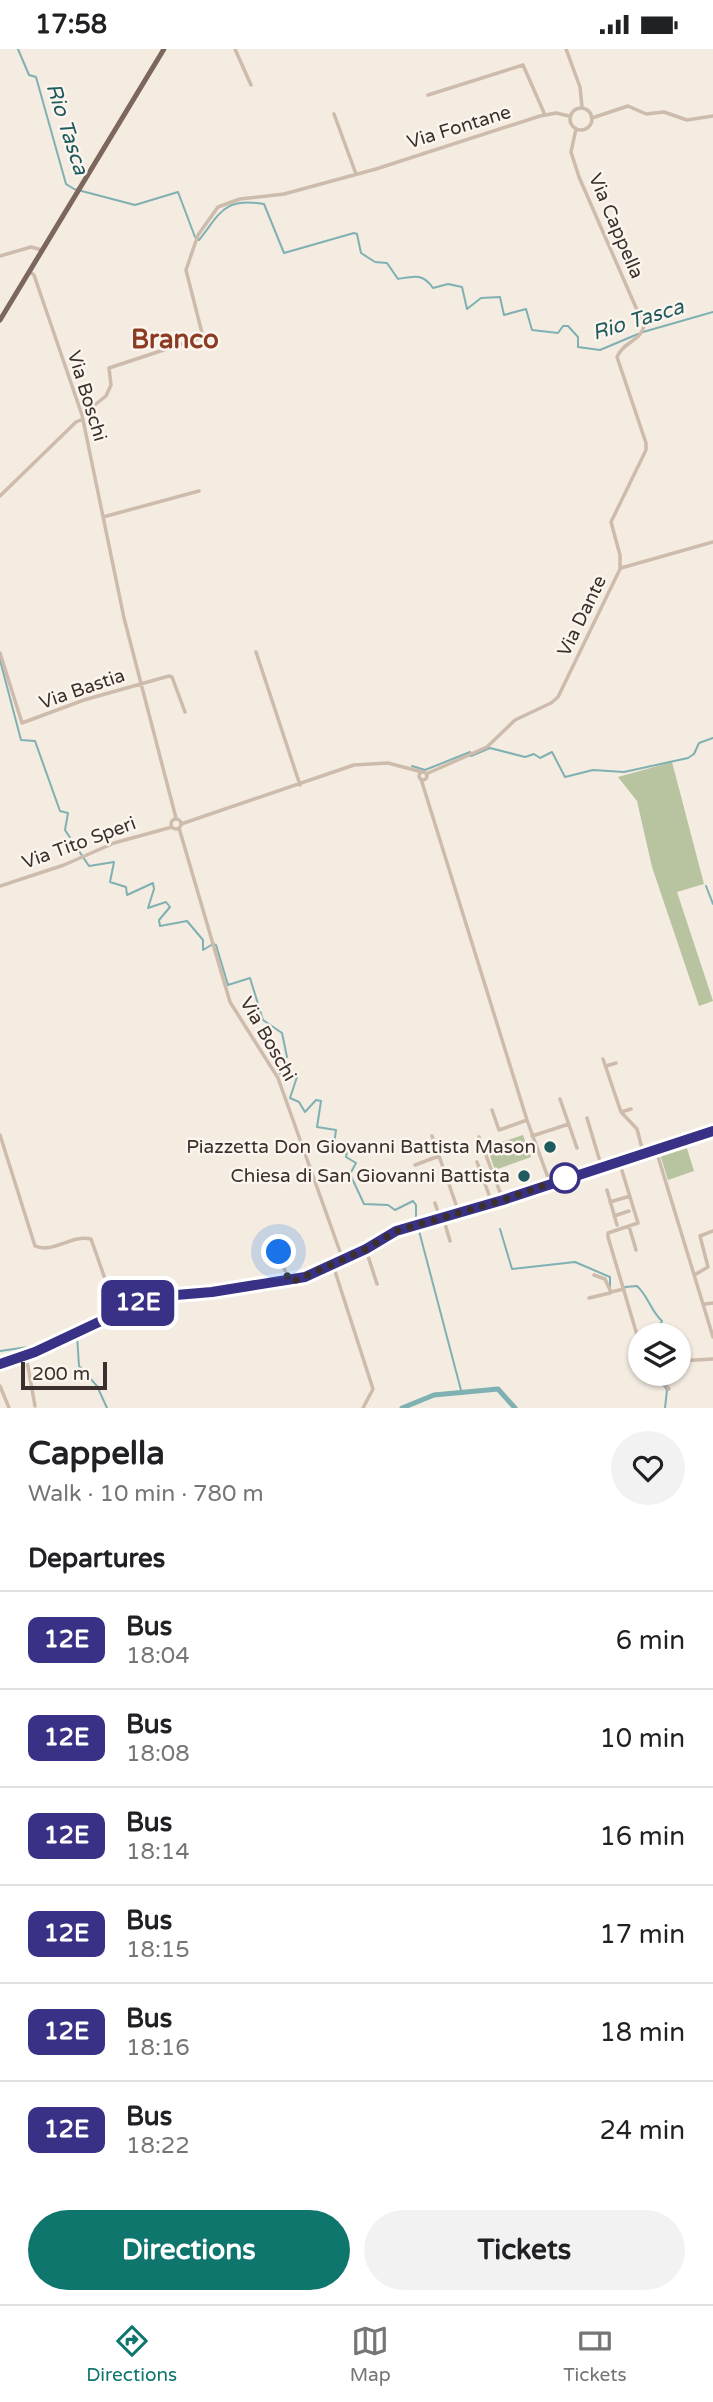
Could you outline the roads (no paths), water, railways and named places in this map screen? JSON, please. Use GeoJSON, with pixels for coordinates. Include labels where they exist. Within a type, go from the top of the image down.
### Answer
{"type":"FeatureCollection","features":[{"type":"Feature","properties":{"kind":"main road"},"geometry":{"type":"LineString","coordinates":[[0,320],[23,281],[31,273],[42,250],[164,49]]}},
{"type":"Feature","properties":{"kind":"main road"},"geometry":{"type":"LineString","coordinates":[[0,1364],[26,1356],[158,1296],[289,1281],[333,1265],[396,1231],[503,1200],[643,1151],[713,1131]]}},
{"type":"Feature","properties":{"kind":"street"},"geometry":{"type":"LineString","coordinates":[[235,49],[251,85]]}},
{"type":"Feature","properties":{"kind":"street"},"geometry":{"type":"LineString","coordinates":[[566,49],[580,87],[582,108]]}},
{"type":"Feature","properties":{"kind":"street"},"geometry":{"type":"LineString","coordinates":[[428,95],[523,65],[545,115]]}},
{"type":"Feature","properties":{"kind":"street"},"geometry":{"type":"LineString","coordinates":[[592,118],[587,109],[582,108],[572,111],[569,117],[576,129],[588,126],[592,118],[628,106],[646,114],[664,112],[687,120],[713,116]]}},
{"type":"Feature","properties":{"kind":"street","name":"Via Fontane"},"geometry":{"type":"LineString","coordinates":[[82,417],[106,396],[111,385],[109,368],[203,337],[186,275],[195,241],[218,207],[240,199],[271,197],[356,174],[545,115],[556,113],[569,117]]}},
{"type":"Feature","properties":{"kind":"street"},"geometry":{"type":"LineString","coordinates":[[334,114],[356,174]]}},
{"type":"Feature","properties":{"kind":"street","name":"Via Cappella"},"geometry":{"type":"LineString","coordinates":[[576,129],[571,152],[579,177],[642,332]]}},
{"type":"Feature","properties":{"kind":"street"},"geometry":{"type":"LineString","coordinates":[[0,256],[31,247],[42,250]]}},
{"type":"Feature","properties":{"kind":"street","name":"Via Boschi"},"geometry":{"type":"LineString","coordinates":[[31,273],[82,417],[141,683],[230,1002],[278,1078],[343,1260]]}},
{"type":"Feature","properties":{"kind":"street"},"geometry":{"type":"LineString","coordinates":[[23,281],[35,283]]}},
{"type":"Feature","properties":{"kind":"street","name":"Via Dante"},"geometry":{"type":"LineString","coordinates":[[422,776],[487,747],[515,720],[558,697],[620,569],[611,522],[646,450],[646,443],[617,357],[624,346],[642,332]]}},
{"type":"Feature","properties":{"kind":"street"},"geometry":{"type":"LineString","coordinates":[[0,496],[82,417]]}},
{"type":"Feature","properties":{"kind":"street"},"geometry":{"type":"LineString","coordinates":[[103,517],[199,491]]}},
{"type":"Feature","properties":{"kind":"street"},"geometry":{"type":"LineString","coordinates":[[620,569],[713,542]]}},
{"type":"Feature","properties":{"kind":"street"},"geometry":{"type":"LineString","coordinates":[[256,652],[300,785]]}},
{"type":"Feature","properties":{"kind":"street","name":"Via Bastia"},"geometry":{"type":"LineString","coordinates":[[0,653],[22,723],[141,683]]}},
{"type":"Feature","properties":{"kind":"street"},"geometry":{"type":"LineString","coordinates":[[141,683],[172,677],[184,712]]}},
{"type":"Feature","properties":{"kind":"street"},"geometry":{"type":"LineString","coordinates":[[170,825],[369,762],[388,763],[422,776],[532,1136],[550,1183]]}},
{"type":"Feature","properties":{"kind":"street"},"geometry":{"type":"LineString","coordinates":[[170,825],[180,822]]}},
{"type":"Feature","properties":{"kind":"street","name":"Via Tito Speri"},"geometry":{"type":"LineString","coordinates":[[0,886],[83,857],[107,845],[170,825]]}},
{"type":"Feature","properties":{"kind":"street"},"geometry":{"type":"LineString","coordinates":[[603,1059],[621,1112],[637,1129],[643,1151]]}},
{"type":"Feature","properties":{"kind":"street"},"geometry":{"type":"LineString","coordinates":[[606,1066],[616,1063]]}},
{"type":"Feature","properties":{"kind":"street"},"geometry":{"type":"LineString","coordinates":[[560,1099],[577,1148]]}},
{"type":"Feature","properties":{"kind":"street"},"geometry":{"type":"LineString","coordinates":[[621,1112],[631,1109]]}},
{"type":"Feature","properties":{"kind":"street"},"geometry":{"type":"LineString","coordinates":[[492,1110],[499,1130],[527,1120]]}},
{"type":"Feature","properties":{"kind":"street"},"geometry":{"type":"LineString","coordinates":[[587,1118],[601,1165]]}},
{"type":"Feature","properties":{"kind":"street"},"geometry":{"type":"LineString","coordinates":[[532,1136],[569,1123]]}},
{"type":"Feature","properties":{"kind":"street"},"geometry":{"type":"LineString","coordinates":[[0,1135],[35,1246],[45,1248],[83,1237],[91,1239],[117,1313]]}},
{"type":"Feature","properties":{"kind":"street"},"geometry":{"type":"LineString","coordinates":[[432,1136],[459,1213]]}},
{"type":"Feature","properties":{"kind":"street"},"geometry":{"type":"LineString","coordinates":[[479,1136],[503,1200]]}},
{"type":"Feature","properties":{"kind":"street"},"geometry":{"type":"LineString","coordinates":[[656,1147],[713,1337]]}},
{"type":"Feature","properties":{"kind":"street"},"geometry":{"type":"LineString","coordinates":[[415,1165],[439,1156]]}},
{"type":"Feature","properties":{"kind":"street"},"geometry":{"type":"LineString","coordinates":[[619,1159],[638,1223],[608,1233],[634,1323]]}},
{"type":"Feature","properties":{"kind":"street"},"geometry":{"type":"LineString","coordinates":[[477,1162],[492,1203]]}},
{"type":"Feature","properties":{"kind":"street"},"geometry":{"type":"LineString","coordinates":[[607,1190],[617,1226]]}},
{"type":"Feature","properties":{"kind":"street"},"geometry":{"type":"LineString","coordinates":[[610,1202],[630,1196]]}},
{"type":"Feature","properties":{"kind":"street"},"geometry":{"type":"LineString","coordinates":[[435,1203],[450,1241]]}},
{"type":"Feature","properties":{"kind":"street"},"geometry":{"type":"LineString","coordinates":[[614,1216],[629,1212]]}},
{"type":"Feature","properties":{"kind":"street"},"geometry":{"type":"LineString","coordinates":[[629,1226],[636,1250]]}},
{"type":"Feature","properties":{"kind":"street"},"geometry":{"type":"LineString","coordinates":[[696,1274],[708,1267],[700,1236],[713,1231]]}},
{"type":"Feature","properties":{"kind":"street"},"geometry":{"type":"LineString","coordinates":[[289,1248],[279,1252],[289,1281]]}},
{"type":"Feature","properties":{"kind":"street"},"geometry":{"type":"LineString","coordinates":[[366,1249],[377,1284]]}},
{"type":"Feature","properties":{"kind":"street"},"geometry":{"type":"LineString","coordinates":[[333,1265],[373,1389],[363,1408]]}},
{"type":"Feature","properties":{"kind":"street"},"geometry":{"type":"LineString","coordinates":[[594,1275],[605,1279],[611,1292],[624,1289]]}},
{"type":"Feature","properties":{"kind":"street"},"geometry":{"type":"LineString","coordinates":[[589,1298],[624,1289]]}},
{"type":"Feature","properties":{"kind":"street"},"geometry":{"type":"LineString","coordinates":[[705,1304],[713,1303]]}},
{"type":"Feature","properties":{"kind":"street"},"geometry":{"type":"LineString","coordinates":[[26,1356],[35,1406]]}},
{"type":"Feature","properties":{"kind":"street"},"geometry":{"type":"LineString","coordinates":[[691,1360],[713,1359]]}},
{"type":"Feature","properties":{"kind":"street"},"geometry":{"type":"LineString","coordinates":[[0,1386],[9,1408]]}},
{"type":"Feature","properties":{"kind":"street"},"geometry":{"type":"LineString","coordinates":[[667,1386],[670,1389]]}},
{"type":"Feature","properties":{"kind":"waterway","name":"Rio Tasca"},"geometry":{"type":"LineString","coordinates":[[18,49],[29,75],[36,77],[66,184],[74,189],[135,205],[178,192],[195,237],[199,240],[218,215],[231,205],[250,202],[264,204],[284,253],[354,233],[357,234],[361,253],[375,262],[387,263],[398,279],[418,277],[426,280],[433,288],[448,284],[462,287],[467,309],[481,298],[500,297],[504,315],[526,309],[532,330],[558,333],[563,326],[568,326],[578,337],[578,347],[600,350],[638,334]]}},
{"type":"Feature","properties":{"kind":"waterway","name":"Rio Tasca"},"geometry":{"type":"LineString","coordinates":[[643,332],[713,312]]}},
{"type":"Feature","properties":{"kind":"waterway"},"geometry":{"type":"LineString","coordinates":[[0,660],[21,740],[35,741],[60,811],[68,813],[65,830],[89,866],[114,862],[110,882],[126,887],[127,895],[153,883],[154,889],[148,908],[166,902],[170,907],[159,920],[160,926],[187,921],[203,940],[203,950],[216,945],[228,985],[250,978],[263,1020],[282,1033],[287,1057],[278,1062],[277,1068],[282,1077],[297,1077],[290,1098],[299,1102],[305,1112],[316,1100],[321,1101],[317,1127],[336,1130],[334,1144],[348,1146],[346,1157],[356,1163],[350,1174],[364,1204],[388,1205],[395,1210],[413,1201],[416,1205],[416,1222]]}},
{"type":"Feature","properties":{"kind":"waterway"},"geometry":{"type":"LineString","coordinates":[[471,756],[490,748],[525,757],[534,754],[540,758],[552,752],[565,777],[593,770],[624,772],[688,758],[694,754],[699,743],[713,738]]}},
{"type":"Feature","properties":{"kind":"waterway"},"geometry":{"type":"LineString","coordinates":[[412,766],[425,770],[470,752]]}},
{"type":"Feature","properties":{"kind":"waterway"},"geometry":{"type":"LineString","coordinates":[[706,886],[713,904]]}},
{"type":"Feature","properties":{"kind":"waterway"},"geometry":{"type":"LineString","coordinates":[[418,1227],[462,1394]]}},
{"type":"Feature","properties":{"kind":"waterway"},"geometry":{"type":"LineString","coordinates":[[500,1229],[512,1269],[575,1262],[610,1277],[610,1288]]}},
{"type":"Feature","properties":{"kind":"waterway"},"geometry":{"type":"LineString","coordinates":[[625,1287],[637,1286],[661,1323]]}},
{"type":"Feature","properties":{"kind":"waterway"},"geometry":{"type":"LineString","coordinates":[[0,1351],[35,1346],[69,1329],[74,1331]]}},
{"type":"Feature","properties":{"kind":"waterway"},"geometry":{"type":"LineString","coordinates":[[77,1335],[79,1366],[97,1386],[107,1408]]}},
{"type":"Feature","properties":{"kind":"waterway"},"geometry":{"type":"LineString","coordinates":[[664,1386],[667,1390],[665,1408]]}},
{"type":"Feature","properties":{"kind":"waterway"},"geometry":{"type":"LineString","coordinates":[[402,1408],[434,1395],[498,1389],[515,1408]]}},
{"type":"Feature","properties":{"kind":"place","name":"Piazzetta Don Giovanni Battista Mason"},"geometry":{"type":"Point","coordinates":[550,1147]}},
{"type":"Feature","properties":{"kind":"place","name":"Chiesa di San Giovanni Battista"},"geometry":{"type":"Point","coordinates":[524,1176]}},
{"type":"Feature","properties":{"kind":"district","name":"Branco"},"geometry":{"type":"Point","coordinates":[175,339]}}]}
